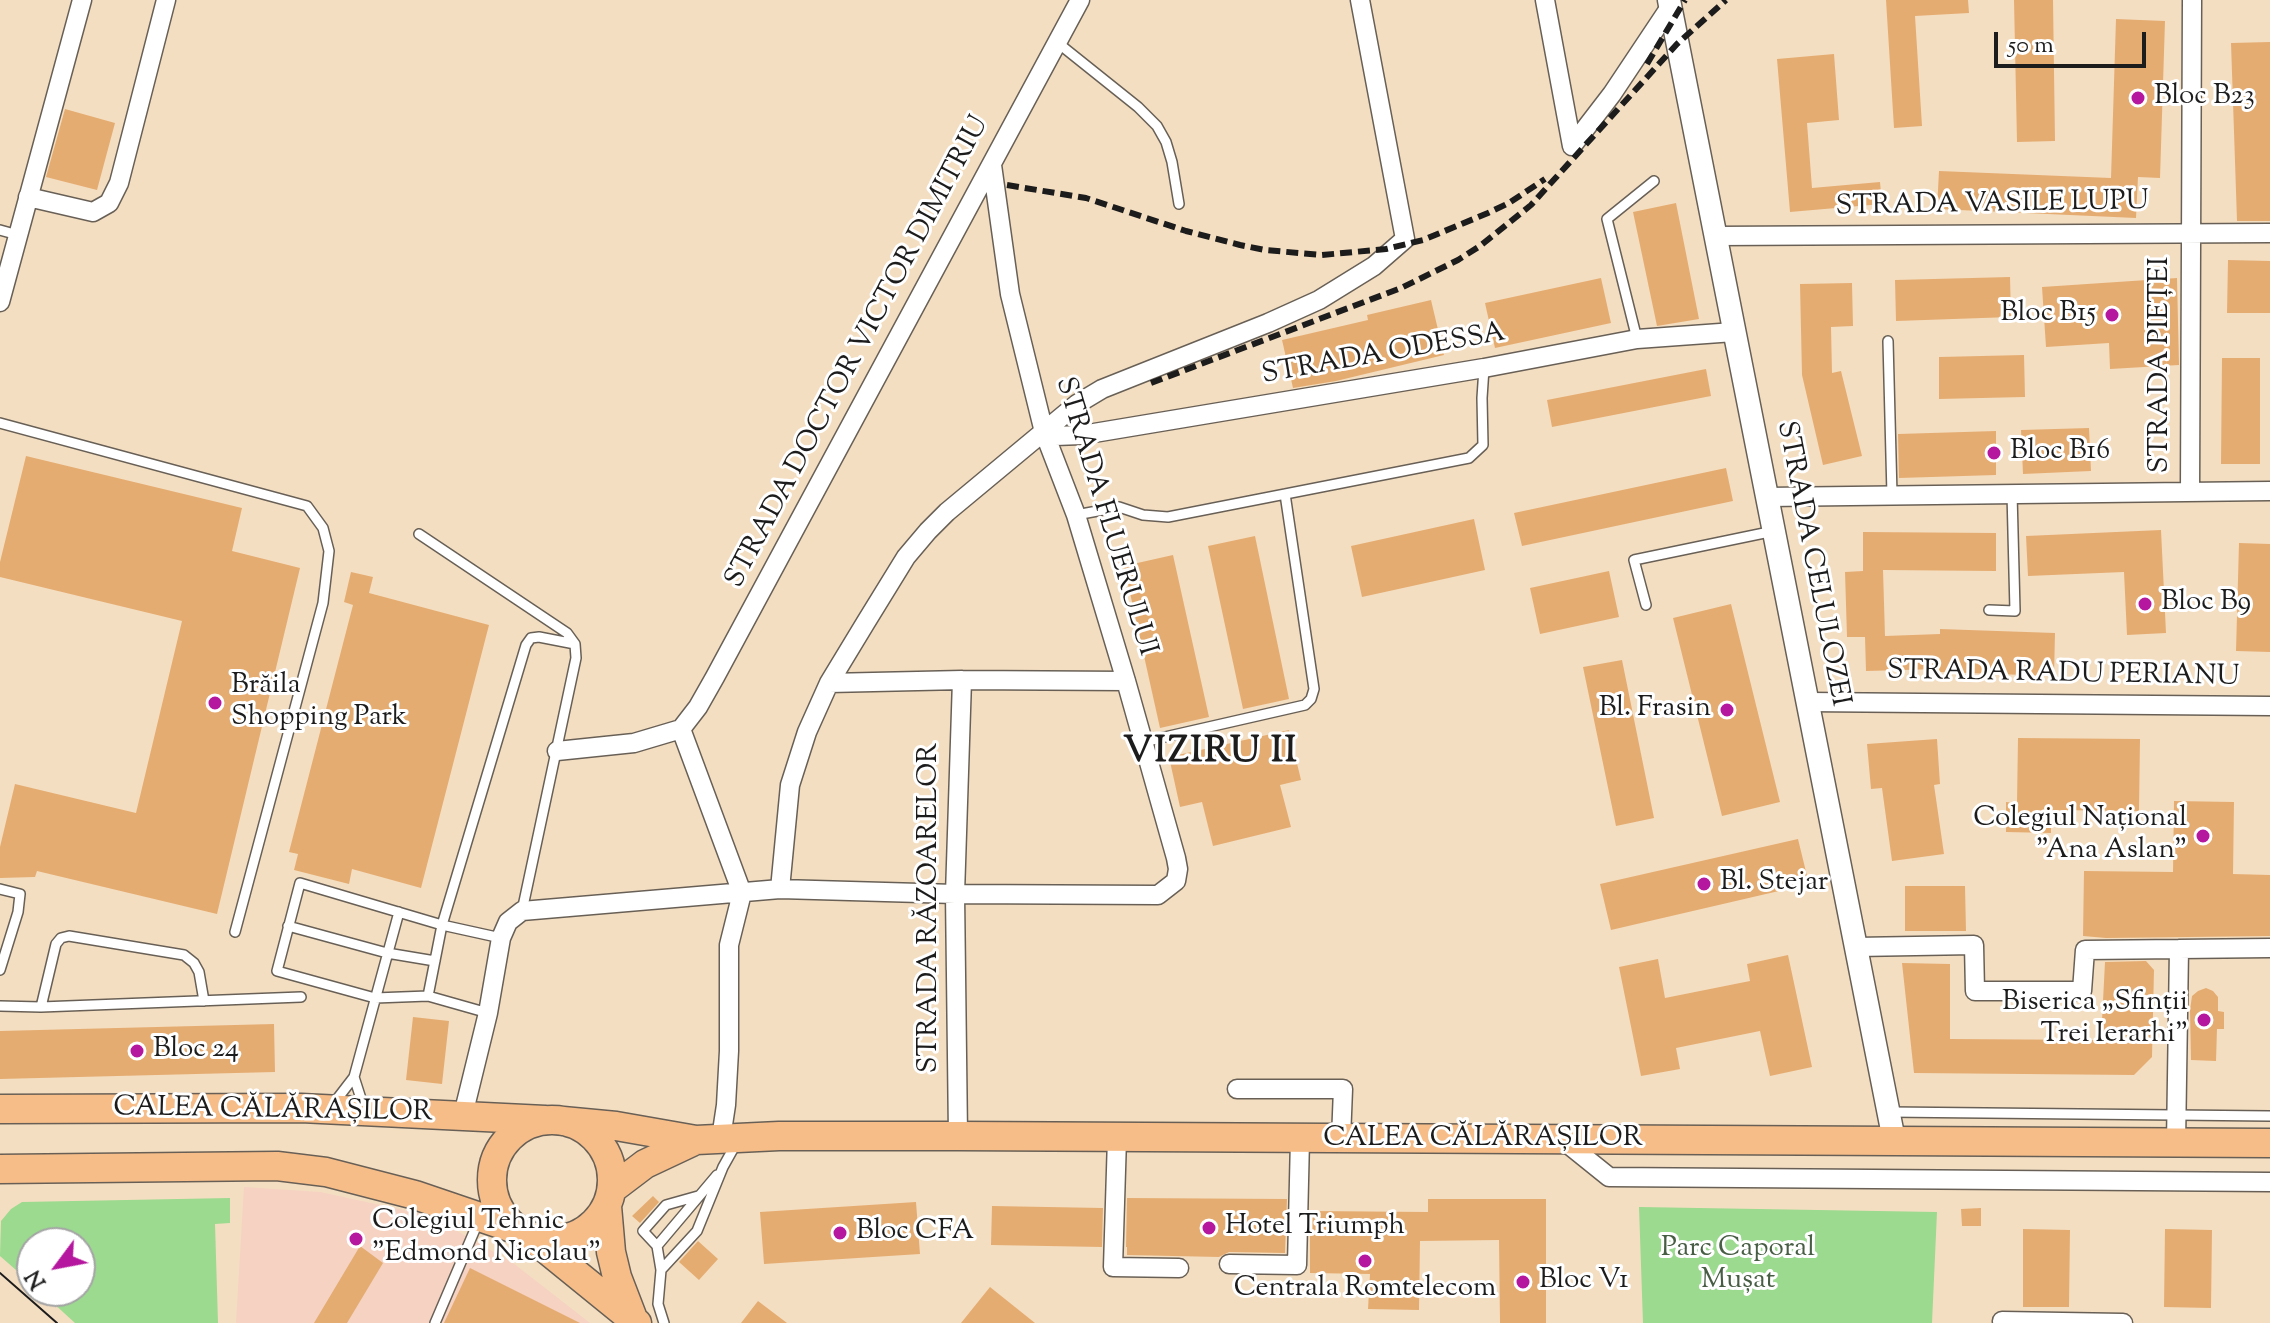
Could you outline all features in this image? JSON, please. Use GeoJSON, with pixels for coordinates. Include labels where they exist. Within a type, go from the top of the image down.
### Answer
{"type":"FeatureCollection","features":[{"type":"Feature","properties":{"kind":"main road","name":"CALEA CĂLĂRAȘILOR"},"geometry":{"type":"LineString","coordinates":[[0,1109],[365,1110],[616,1126],[719,1139],[958,1136],[1894,1140],[2176,1129],[2270,1143]]}},
{"type":"Feature","properties":{"kind":"main road"},"geometry":{"type":"LineString","coordinates":[[554,1121],[580,1127],[600,1145],[611,1170],[611,1252],[617,1277],[636,1322],[506,1220],[496,1204],[492,1186],[493,1167],[500,1149],[512,1135],[529,1125],[554,1121]]}},
{"type":"Feature","properties":{"kind":"main road","name":"CALEA CĂLĂRAȘILOR"},"geometry":{"type":"LineString","coordinates":[[609,1197],[645,1164],[719,1139]]}},
{"type":"Feature","properties":{"kind":"main road","name":"CALEA CĂLĂRAȘILOR"},"geometry":{"type":"LineString","coordinates":[[0,1169],[277,1166],[326,1172],[480,1217],[524,1234]]}},
{"type":"Feature","properties":{"kind":"main road"},"geometry":{"type":"LineString","coordinates":[[524,1234],[545,1240],[564,1240],[581,1233],[596,1222],[609,1197]]}},
{"type":"Feature","properties":{"kind":"street"},"geometry":{"type":"LineString","coordinates":[[0,302],[9,233],[28,197],[82,0]]}},
{"type":"Feature","properties":{"kind":"street"},"geometry":{"type":"LineString","coordinates":[[28,197],[93,212],[109,203],[119,183],[166,0]]}},
{"type":"Feature","properties":{"kind":"street","name":"STRADA DOCTOR VICTOR DIMITRIU"},"geometry":{"type":"LineString","coordinates":[[681,729],[715,677],[1080,0]]}},
{"type":"Feature","properties":{"kind":"street","name":"STRADA ODESSA"},"geometry":{"type":"LineString","coordinates":[[780,889],[790,785],[807,732],[829,683],[906,557],[947,512],[1068,411],[1102,389],[1319,300],[1374,266],[1405,239],[1360,0]]}},
{"type":"Feature","properties":{"kind":"street"},"geometry":{"type":"LineString","coordinates":[[1545,0],[1572,146],[1612,94],[1670,3]]}},
{"type":"Feature","properties":{"kind":"street","name":"STRADA PIEȚEI"},"geometry":{"type":"LineString","coordinates":[[2190,491],[2192,0]]}},
{"type":"Feature","properties":{"kind":"street","name":"STRADA CELULOZEI"},"geometry":{"type":"LineString","coordinates":[[1670,3],[1894,1140]]}},
{"type":"Feature","properties":{"kind":"street","name":"STRADA FLUERULUI"},"geometry":{"type":"LineString","coordinates":[[955,894],[1158,895],[1176,881],[1178,869],[1076,515],[1044,432],[1010,294],[992,165]]}},
{"type":"Feature","properties":{"kind":"street","name":"STRADA VASILE LUPU"},"geometry":{"type":"LineString","coordinates":[[1716,236],[2270,233]]}},
{"type":"Feature","properties":{"kind":"street","name":"STRADA ODESSA"},"geometry":{"type":"LineString","coordinates":[[1044,432],[1055,436],[1082,435],[1484,368],[1637,339],[1734,332]]}},
{"type":"Feature","properties":{"kind":"street"},"geometry":{"type":"LineString","coordinates":[[1767,497],[2270,491]]}},
{"type":"Feature","properties":{"kind":"street","name":"STRADA RĂZOARELOR"},"geometry":{"type":"LineString","coordinates":[[958,1136],[955,894],[962,680]]}},
{"type":"Feature","properties":{"kind":"street"},"geometry":{"type":"LineString","coordinates":[[829,683],[1126,681]]}},
{"type":"Feature","properties":{"kind":"street","name":"STRADA RADU PERIANU"},"geometry":{"type":"LineString","coordinates":[[1807,702],[2270,706]]}},
{"type":"Feature","properties":{"kind":"street"},"geometry":{"type":"LineString","coordinates":[[557,751],[634,743],[681,729],[742,893],[729,945],[729,1051],[726,1105],[719,1139]]}},
{"type":"Feature","properties":{"kind":"street"},"geometry":{"type":"LineString","coordinates":[[463,1115],[488,1013],[501,938],[508,922],[522,911],[780,889],[955,894]]}},
{"type":"Feature","properties":{"kind":"street"},"geometry":{"type":"LineString","coordinates":[[1856,947],[1974,945],[1975,991],[2082,991],[2085,950],[2270,948]]}},
{"type":"Feature","properties":{"kind":"street"},"geometry":{"type":"LineString","coordinates":[[2176,1129],[2179,949]]}},
{"type":"Feature","properties":{"kind":"street"},"geometry":{"type":"LineString","coordinates":[[1237,1089],[1343,1089],[1341,1139]]}},
{"type":"Feature","properties":{"kind":"street"},"geometry":{"type":"LineString","coordinates":[[1117,1138],[1113,1267],[1179,1268]]}},
{"type":"Feature","properties":{"kind":"street"},"geometry":{"type":"LineString","coordinates":[[1229,1264],[1297,1265],[1300,1139]]}},
{"type":"Feature","properties":{"kind":"street"},"geometry":{"type":"LineString","coordinates":[[1563,1140],[1609,1177],[2270,1182]]}},
{"type":"Feature","properties":{"kind":"street"},"geometry":{"type":"LineString","coordinates":[[2002,1321],[2123,1323]]}},
{"type":"Feature","properties":{"kind":"lane"},"geometry":{"type":"LineString","coordinates":[[1058,43],[1157,126],[1172,162],[1179,204]]}},
{"type":"Feature","properties":{"kind":"lane"},"geometry":{"type":"LineString","coordinates":[[1637,339],[1607,219],[1654,181]]}},
{"type":"Feature","properties":{"kind":"lane"},"geometry":{"type":"LineString","coordinates":[[1888,341],[1892,495]]}},
{"type":"Feature","properties":{"kind":"lane"},"geometry":{"type":"LineString","coordinates":[[1076,515],[1119,507],[1143,515],[1168,517],[1469,458],[1483,445],[1484,368]]}},
{"type":"Feature","properties":{"kind":"lane"},"geometry":{"type":"LineString","coordinates":[[0,423],[307,506],[323,528],[329,551],[323,603],[235,932]]}},
{"type":"Feature","properties":{"kind":"lane"},"geometry":{"type":"LineString","coordinates":[[1989,610],[2015,611],[2012,493]]}},
{"type":"Feature","properties":{"kind":"lane"},"geometry":{"type":"LineString","coordinates":[[1143,742],[1305,705],[1311,699],[1314,689],[1285,494]]}},
{"type":"Feature","properties":{"kind":"lane"},"geometry":{"type":"LineString","coordinates":[[1646,605],[1634,560],[1774,531]]}},
{"type":"Feature","properties":{"kind":"lane"},"geometry":{"type":"LineString","coordinates":[[419,534],[567,633],[575,644],[576,658],[522,911]]}},
{"type":"Feature","properties":{"kind":"lane"},"geometry":{"type":"LineString","coordinates":[[428,996],[442,925],[526,645],[531,638],[539,637],[575,644]]}},
{"type":"Feature","properties":{"kind":"lane"},"geometry":{"type":"LineString","coordinates":[[488,1013],[428,996],[375,998],[277,971],[300,883],[442,925],[501,938]]}},
{"type":"Feature","properties":{"kind":"lane"},"geometry":{"type":"LineString","coordinates":[[0,889],[20,894],[18,912],[0,970]]}},
{"type":"Feature","properties":{"kind":"lane"},"geometry":{"type":"LineString","coordinates":[[329,1109],[354,1077],[399,912]]}},
{"type":"Feature","properties":{"kind":"lane"},"geometry":{"type":"LineString","coordinates":[[288,926],[387,953],[435,961]]}},
{"type":"Feature","properties":{"kind":"lane"},"geometry":{"type":"LineString","coordinates":[[41,1007],[56,944],[61,938],[69,936],[184,955],[199,972],[204,1001]]}},
{"type":"Feature","properties":{"kind":"lane"},"geometry":{"type":"LineString","coordinates":[[0,1006],[301,997]]}},
{"type":"Feature","properties":{"kind":"lane"},"geometry":{"type":"LineString","coordinates":[[354,1077],[365,1110]]}},
{"type":"Feature","properties":{"kind":"lane"},"geometry":{"type":"LineString","coordinates":[[1888,1112],[2176,1129],[2270,1116]]}},
{"type":"Feature","properties":{"kind":"lane"},"geometry":{"type":"LineString","coordinates":[[661,1270],[697,1231],[723,1167],[719,1139]]}},
{"type":"Feature","properties":{"kind":"lane"},"geometry":{"type":"LineString","coordinates":[[657,1246],[723,1167]]}},
{"type":"Feature","properties":{"kind":"lane"},"geometry":{"type":"LineString","coordinates":[[664,1323],[658,1304],[661,1270],[657,1246],[643,1231],[666,1205],[700,1195]]}},
{"type":"Feature","properties":{"kind":"lane"},"geometry":{"type":"LineString","coordinates":[[435,1323],[480,1217]]}},
{"type":"Feature","properties":{"kind":"shaded area","name":"Colegiul Tehnic \"Edmond Nicolau\""},"geometry":{"type":"Polygon","coordinates":[[[244,1187],[320,1192],[431,1216],[513,1263],[590,1323],[236,1323],[244,1187]]]}},
{"type":"Feature","properties":{"kind":"green space"},"geometry":{"type":"Polygon","coordinates":[[[230,1198],[230,1223],[215,1224],[218,1323],[75,1323],[58,1307],[96,1307],[96,1227],[16,1227],[16,1270],[0,1256],[1,1221],[22,1202],[230,1198]]]}},
{"type":"Feature","properties":{"kind":"green space","name":"Parc Caporal Mușat"},"geometry":{"type":"Polygon","coordinates":[[[1639,1207],[1937,1212],[1932,1323],[1643,1323],[1639,1207]]]}},
{"type":"Feature","properties":{"kind":"building"},"geometry":{"type":"Polygon","coordinates":[[[1886,0],[1968,0],[1969,13],[1915,16],[1922,126],[1894,128],[1886,0]]]}},
{"type":"Feature","properties":{"kind":"building"},"geometry":{"type":"Polygon","coordinates":[[[2014,0],[2053,0],[2055,141],[2017,142],[2014,0]]]}},
{"type":"Feature","properties":{"kind":"building"},"geometry":{"type":"Polygon","coordinates":[[[2116,19],[2165,21],[2160,178],[2138,177],[2136,218],[1937,209],[1939,171],[2111,178],[2116,19]]]}},
{"type":"Feature","properties":{"kind":"building"},"geometry":{"type":"Polygon","coordinates":[[[2270,42],[2270,221],[2237,221],[2231,43],[2270,42]]]}},
{"type":"Feature","properties":{"kind":"building"},"geometry":{"type":"Polygon","coordinates":[[[1834,54],[1839,120],[1807,123],[1812,188],[1880,182],[1882,204],[1790,212],[1777,59],[1834,54]]]}},
{"type":"Feature","properties":{"kind":"building"},"geometry":{"type":"Polygon","coordinates":[[[65,109],[115,123],[97,190],[46,177],[65,109]]]}},
{"type":"Feature","properties":{"kind":"building"},"geometry":{"type":"Polygon","coordinates":[[[1676,203],[1699,319],[1657,326],[1633,212],[1676,203]]]}},
{"type":"Feature","properties":{"kind":"building"},"geometry":{"type":"Polygon","coordinates":[[[2228,260],[2270,261],[2270,313],[2227,313],[2228,260]]]}},
{"type":"Feature","properties":{"kind":"building"},"geometry":{"type":"Polygon","coordinates":[[[2010,277],[2011,317],[1896,321],[1895,280],[2010,277]]]}},
{"type":"Feature","properties":{"kind":"building"},"geometry":{"type":"Polygon","coordinates":[[[1601,278],[1611,323],[1495,348],[1485,303],[1601,278]]]}},
{"type":"Feature","properties":{"kind":"building","name":"Bloc B15"},"geometry":{"type":"Polygon","coordinates":[[[2177,278],[2179,365],[2110,369],[2109,343],[2046,347],[2042,287],[2177,278]]]}},
{"type":"Feature","properties":{"kind":"building"},"geometry":{"type":"Polygon","coordinates":[[[1852,283],[1853,326],[1831,327],[1832,373],[1841,371],[1862,456],[1823,465],[1802,375],[1800,284],[1852,283]]]}},
{"type":"Feature","properties":{"kind":"building"},"geometry":{"type":"Polygon","coordinates":[[[1431,300],[1444,355],[1293,388],[1282,340],[1368,320],[1367,315],[1431,300]]]}},
{"type":"Feature","properties":{"kind":"building"},"geometry":{"type":"Polygon","coordinates":[[[2024,355],[2025,397],[1939,399],[1939,357],[2024,355]]]}},
{"type":"Feature","properties":{"kind":"building"},"geometry":{"type":"Polygon","coordinates":[[[2222,358],[2260,358],[2260,464],[2221,464],[2222,358]]]}},
{"type":"Feature","properties":{"kind":"building"},"geometry":{"type":"Polygon","coordinates":[[[1706,369],[1711,396],[1552,427],[1547,400],[1706,369]]]}},
{"type":"Feature","properties":{"kind":"building"},"geometry":{"type":"Polygon","coordinates":[[[2089,428],[2091,471],[2023,474],[2021,430],[2089,428]]]}},
{"type":"Feature","properties":{"kind":"building"},"geometry":{"type":"Polygon","coordinates":[[[1996,431],[1996,475],[1899,478],[1898,434],[1996,431]]]}},
{"type":"Feature","properties":{"kind":"building","name":"Brăila Shopping Park"},"geometry":{"type":"Polygon","coordinates":[[[26,456],[242,508],[232,551],[300,568],[217,914],[37,871],[35,877],[0,878],[0,847],[15,784],[136,813],[182,621],[0,577],[0,562],[26,456]]]}},
{"type":"Feature","properties":{"kind":"building"},"geometry":{"type":"Polygon","coordinates":[[[1726,468],[1733,501],[1522,546],[1514,513],[1726,468]]]}},
{"type":"Feature","properties":{"kind":"building"},"geometry":{"type":"Polygon","coordinates":[[[1474,519],[1485,570],[1362,597],[1351,546],[1474,519]]]}},
{"type":"Feature","properties":{"kind":"building","name":"Bloc B9"},"geometry":{"type":"Polygon","coordinates":[[[2161,530],[2166,633],[2127,635],[2124,572],[2028,576],[2026,536],[2161,530]]]}},
{"type":"Feature","properties":{"kind":"building"},"geometry":{"type":"Polygon","coordinates":[[[1863,532],[1996,533],[1996,571],[1883,570],[1885,636],[1940,634],[1940,629],[2055,633],[2054,676],[1939,672],[1939,669],[1866,671],[1865,637],[1847,637],[1845,572],[1863,571],[1863,532]]]}},
{"type":"Feature","properties":{"kind":"building"},"geometry":{"type":"Polygon","coordinates":[[[1255,536],[1289,699],[1243,709],[1208,546],[1255,536]]]}},
{"type":"Feature","properties":{"kind":"building"},"geometry":{"type":"Polygon","coordinates":[[[2239,543],[2270,544],[2270,652],[2236,651],[2239,543]]]}},
{"type":"Feature","properties":{"kind":"building"},"geometry":{"type":"Polygon","coordinates":[[[1173,555],[1209,717],[1160,728],[1124,566],[1173,555]]]}},
{"type":"Feature","properties":{"kind":"building"},"geometry":{"type":"Polygon","coordinates":[[[1609,571],[1619,617],[1540,634],[1530,588],[1609,571]]]}},
{"type":"Feature","properties":{"kind":"building"},"geometry":{"type":"Polygon","coordinates":[[[351,572],[373,577],[369,593],[489,625],[421,888],[352,869],[349,884],[294,870],[298,854],[289,852],[353,605],[344,602],[351,572]]]}},
{"type":"Feature","properties":{"kind":"building","name":"Bl. Frasin"},"geometry":{"type":"Polygon","coordinates":[[[1731,604],[1780,802],[1722,816],[1673,618],[1731,604]]]}},
{"type":"Feature","properties":{"kind":"building"},"geometry":{"type":"Polygon","coordinates":[[[1622,660],[1654,818],[1616,826],[1583,667],[1622,660]]]}},
{"type":"Feature","properties":{"kind":"building"},"geometry":{"type":"Polygon","coordinates":[[[1289,730],[1301,780],[1280,785],[1291,827],[1213,846],[1202,802],[1180,807],[1169,757],[1289,730]]]}},
{"type":"Feature","properties":{"kind":"building"},"geometry":{"type":"Polygon","coordinates":[[[2018,738],[2140,739],[2139,811],[2051,810],[2051,833],[2006,832],[2006,802],[2017,803],[2018,738]]]}},
{"type":"Feature","properties":{"kind":"building"},"geometry":{"type":"Polygon","coordinates":[[[1937,739],[1940,784],[1934,785],[1944,854],[1892,861],[1882,788],[1871,789],[1867,744],[1937,739]]]}},
{"type":"Feature","properties":{"kind":"building","name":"Colegiul Național \"Ana Aslan\""},"geometry":{"type":"Polygon","coordinates":[[[2174,801],[2234,802],[2233,874],[2270,875],[2270,936],[2083,936],[2084,871],[2173,872],[2174,801]]]}},
{"type":"Feature","properties":{"kind":"building","name":"Bl. Stejar"},"geometry":{"type":"Polygon","coordinates":[[[1798,839],[1809,884],[1611,930],[1600,884],[1798,839]]]}},
{"type":"Feature","properties":{"kind":"building"},"geometry":{"type":"Polygon","coordinates":[[[1905,886],[1965,886],[1966,931],[1905,931],[1905,886]]]}},
{"type":"Feature","properties":{"kind":"building"},"geometry":{"type":"Polygon","coordinates":[[[1788,955],[1812,1067],[1770,1076],[1760,1031],[1676,1048],[1680,1069],[1641,1076],[1619,967],[1658,959],[1665,998],[1750,981],[1747,964],[1788,955]]]}},
{"type":"Feature","properties":{"kind":"building"},"geometry":{"type":"Polygon","coordinates":[[[2146,961],[2154,970],[2152,1057],[2134,1075],[1914,1073],[1902,963],[1950,964],[1950,1039],[2101,1040],[2105,962],[2146,961]]]}},
{"type":"Feature","properties":{"kind":"building","name":"Biserica „Sfinții Trei Ierarhi\""},"geometry":{"type":"Polygon","coordinates":[[[2206,988],[2218,997],[2218,1011],[2224,1012],[2224,1029],[2217,1029],[2216,1061],[2191,1060],[2192,996],[2206,988]]]}},
{"type":"Feature","properties":{"kind":"building"},"geometry":{"type":"Polygon","coordinates":[[[413,1017],[449,1021],[442,1084],[406,1080],[413,1017]]]}},
{"type":"Feature","properties":{"kind":"building","name":"Bloc 24"},"geometry":{"type":"Polygon","coordinates":[[[274,1024],[275,1072],[0,1079],[0,1031],[274,1024]]]}},
{"type":"Feature","properties":{"kind":"building"},"geometry":{"type":"Polygon","coordinates":[[[653,1196],[659,1202],[640,1223],[632,1216],[653,1196]]]}},
{"type":"Feature","properties":{"kind":"building","name":"Hotel Triumph"},"geometry":{"type":"Polygon","coordinates":[[[1127,1198],[1287,1199],[1285,1253],[1229,1252],[1219,1257],[1127,1255],[1127,1198]]]}},
{"type":"Feature","properties":{"kind":"building"},"geometry":{"type":"Polygon","coordinates":[[[1428,1199],[1546,1199],[1546,1323],[1500,1323],[1499,1240],[1420,1241],[1419,1310],[1368,1309],[1370,1274],[1310,1273],[1310,1211],[1428,1212],[1428,1199]]]}},
{"type":"Feature","properties":{"kind":"building","name":"Bloc CFA"},"geometry":{"type":"Polygon","coordinates":[[[916,1202],[920,1254],[764,1264],[760,1212],[916,1202]]]}},
{"type":"Feature","properties":{"kind":"building"},"geometry":{"type":"Polygon","coordinates":[[[992,1206],[1103,1208],[1102,1247],[991,1245],[992,1206]]]}},
{"type":"Feature","properties":{"kind":"building"},"geometry":{"type":"Polygon","coordinates":[[[1981,1208],[1981,1226],[1962,1226],[1961,1209],[1981,1208]]]}},
{"type":"Feature","properties":{"kind":"building"},"geometry":{"type":"Polygon","coordinates":[[[2023,1229],[2070,1230],[2069,1307],[2023,1307],[2023,1229]]]}},
{"type":"Feature","properties":{"kind":"building"},"geometry":{"type":"Polygon","coordinates":[[[2165,1229],[2212,1230],[2211,1308],[2164,1307],[2165,1229]]]}},
{"type":"Feature","properties":{"kind":"building"},"geometry":{"type":"Polygon","coordinates":[[[698,1241],[718,1259],[699,1280],[679,1262],[698,1241]]]}},
{"type":"Feature","properties":{"kind":"building"},"geometry":{"type":"Polygon","coordinates":[[[360,1246],[383,1263],[347,1323],[314,1323],[360,1246]]]}},
{"type":"Feature","properties":{"kind":"building"},"geometry":{"type":"Polygon","coordinates":[[[470,1268],[580,1323],[444,1323],[470,1268]]]}},
{"type":"Feature","properties":{"kind":"building"},"geometry":{"type":"Polygon","coordinates":[[[990,1287],[1035,1323],[961,1323],[990,1287]]]}},
{"type":"Feature","properties":{"kind":"building"},"geometry":{"type":"Polygon","coordinates":[[[758,1301],[787,1323],[741,1323],[758,1301]]]}},
{"type":"Feature","properties":{"kind":"tram line"},"geometry":{"type":"LineString","coordinates":[[0,1273],[57,1323]]}},
{"type":"Feature","properties":{"kind":"railway"},"geometry":{"type":"LineString","coordinates":[[1647,64],[1685,0]]}},
{"type":"Feature","properties":{"kind":"railway"},"geometry":{"type":"LineString","coordinates":[[1151,383],[1401,288],[1480,246],[1531,205],[1677,44],[1726,0]]}},
{"type":"Feature","properties":{"kind":"railway"},"geometry":{"type":"LineString","coordinates":[[1007,185],[1086,198],[1240,245],[1322,255],[1386,249],[1423,240],[1509,203],[1545,179]]}},
{"type":"Feature","properties":{"kind":"place","name":"Bloc B23"},"geometry":{"type":"Point","coordinates":[2138,98]}},
{"type":"Feature","properties":{"kind":"place","name":"Bloc B15"},"geometry":{"type":"Point","coordinates":[2112,315]}},
{"type":"Feature","properties":{"kind":"place","name":"Bloc B16"},"geometry":{"type":"Point","coordinates":[1994,453]}},
{"type":"Feature","properties":{"kind":"place","name":"Bloc B9"},"geometry":{"type":"Point","coordinates":[2145,604]}},
{"type":"Feature","properties":{"kind":"place","name":"Brăila Shopping Park"},"geometry":{"type":"Point","coordinates":[215,703]}},
{"type":"Feature","properties":{"kind":"place","name":"Bl. Frasin"},"geometry":{"type":"Point","coordinates":[1727,710]}},
{"type":"Feature","properties":{"kind":"place","name":"Colegiul Național \"Ana Aslan\""},"geometry":{"type":"Point","coordinates":[2203,836]}},
{"type":"Feature","properties":{"kind":"place","name":"Bl. Stejar"},"geometry":{"type":"Point","coordinates":[1704,884]}},
{"type":"Feature","properties":{"kind":"place","name":"Biserica „Sfinții Trei Ierarhi\""},"geometry":{"type":"Point","coordinates":[2204,1020]}},
{"type":"Feature","properties":{"kind":"place","name":"Bloc 24"},"geometry":{"type":"Point","coordinates":[137,1051]}},
{"type":"Feature","properties":{"kind":"place","name":"Hotel Triumph"},"geometry":{"type":"Point","coordinates":[1209,1228]}},
{"type":"Feature","properties":{"kind":"place","name":"Bloc CFA"},"geometry":{"type":"Point","coordinates":[840,1233]}},
{"type":"Feature","properties":{"kind":"place","name":"Colegiul Tehnic \"Edmond Nicolau\""},"geometry":{"type":"Point","coordinates":[356,1239]}},
{"type":"Feature","properties":{"kind":"place","name":"Centrala Romtelecom"},"geometry":{"type":"Point","coordinates":[1365,1261]}},
{"type":"Feature","properties":{"kind":"place","name":"Bloc V1"},"geometry":{"type":"Point","coordinates":[1523,1282]}},
{"type":"Feature","properties":{"kind":"district","name":"VIZIRU II"},"geometry":{"type":"Point","coordinates":[1211,755]}}]}
